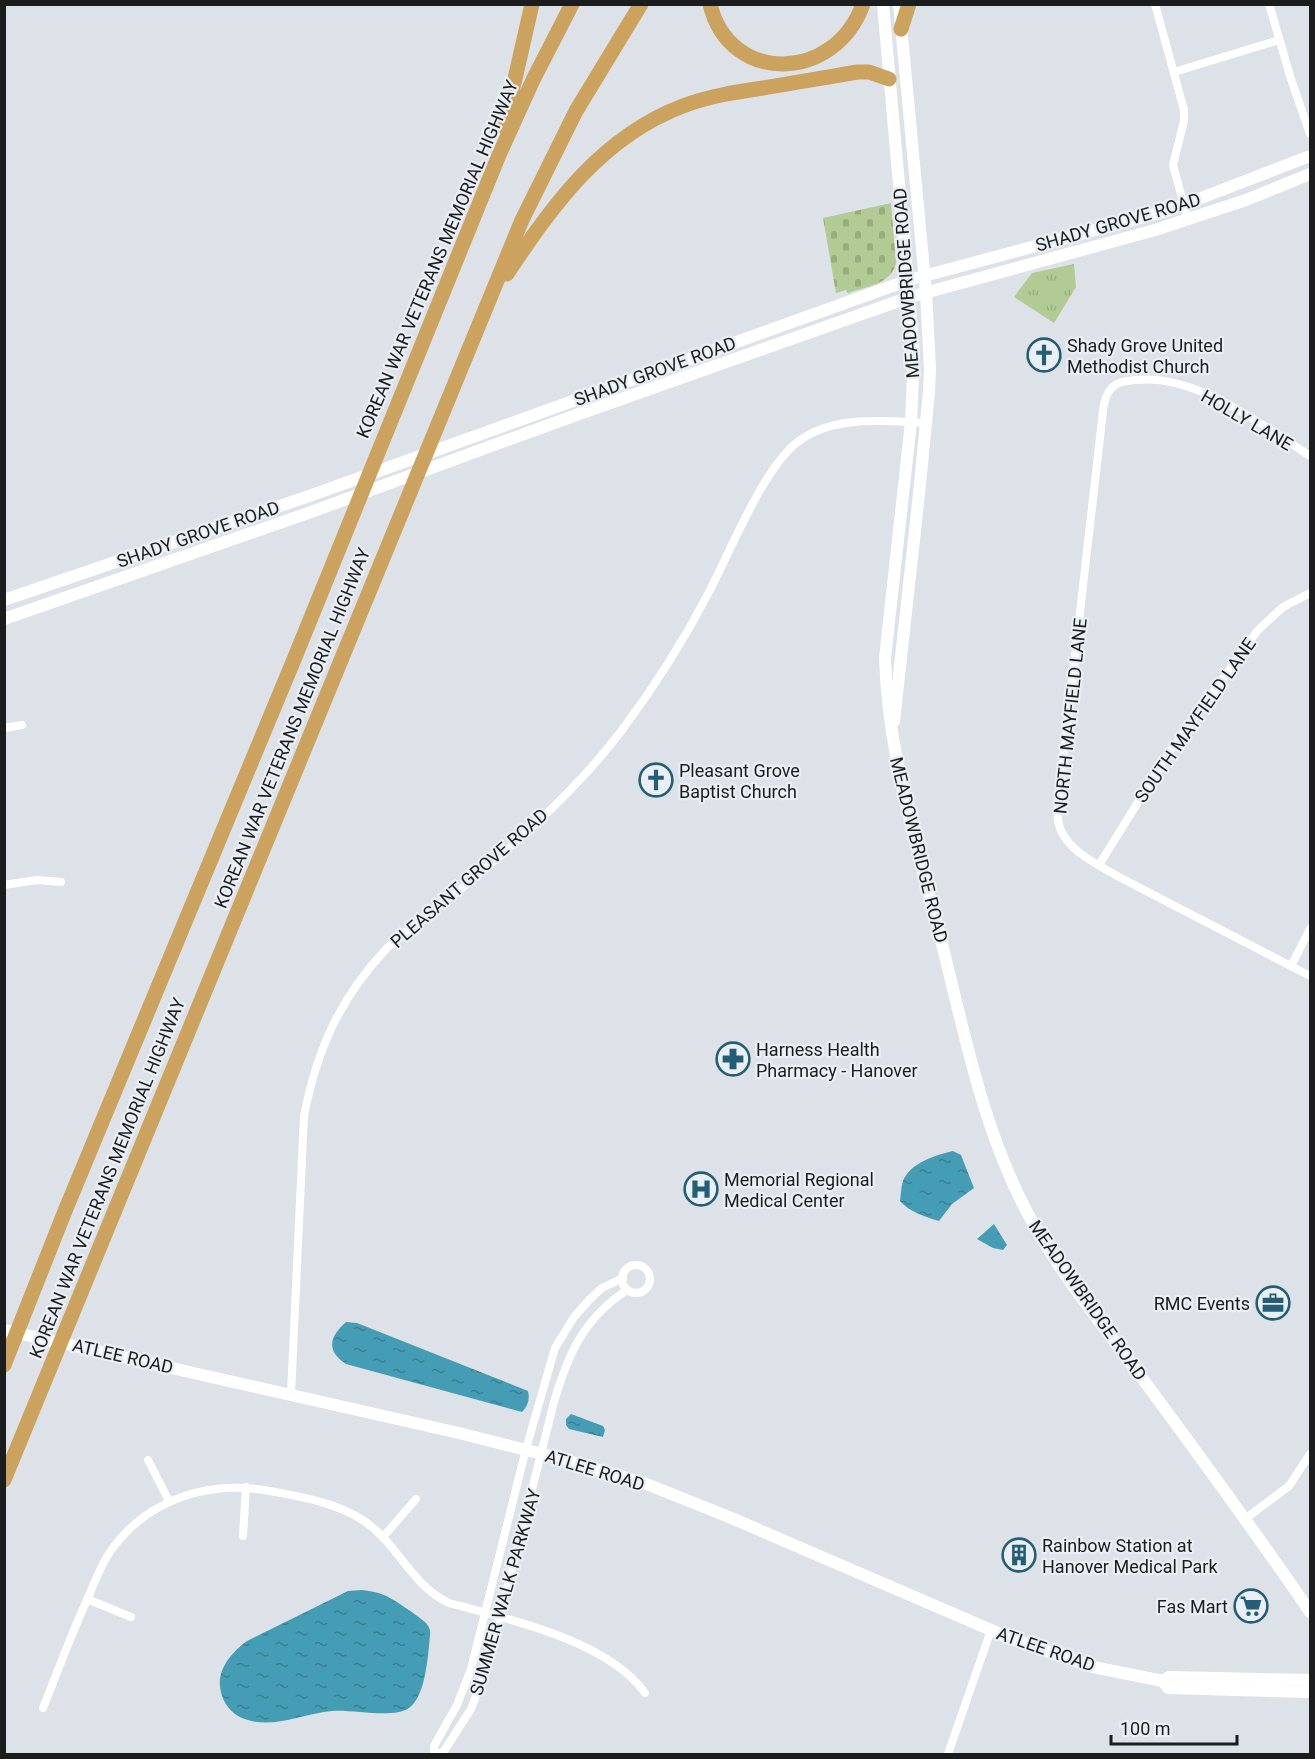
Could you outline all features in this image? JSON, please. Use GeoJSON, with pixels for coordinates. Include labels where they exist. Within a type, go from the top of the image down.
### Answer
{"type":"FeatureCollection","features":[{"type":"Feature","properties":{"kind":"highway"},"geometry":{"type":"LineString","coordinates":[[495,166],[532,4]]}},
{"type":"Feature","properties":{"kind":"highway","name":"KOREAN WAR VETERANS MEMORIAL HIGHWAY"},"geometry":{"type":"LineString","coordinates":[[4,1365],[495,166],[532,80],[572,4]]}},
{"type":"Feature","properties":{"kind":"highway","name":"KOREAN WAR VETERANS MEMORIAL HIGHWAY"},"geometry":{"type":"LineString","coordinates":[[4,1480],[531,199],[592,82],[641,4]]}},
{"type":"Feature","properties":{"kind":"highway"},"geometry":{"type":"LineString","coordinates":[[710,4],[717,24],[731,42],[761,60],[784,64],[819,57],[834,47],[853,26],[863,4]]}},
{"type":"Feature","properties":{"kind":"highway"},"geometry":{"type":"LineString","coordinates":[[901,28],[909,4]]}},
{"type":"Feature","properties":{"kind":"highway"},"geometry":{"type":"LineString","coordinates":[[487,304],[561,197],[600,158],[637,128],[682,106],[727,94],[858,72],[869,72],[889,79]]}},
{"type":"Feature","properties":{"kind":"main road","name":"MEADOWBRIDGE ROAD"},"geometry":{"type":"LineString","coordinates":[[882,4],[914,354],[911,422],[885,658],[886,691],[892,740],[906,803],[981,1098],[1010,1178],[1034,1226],[1058,1264],[1311,1612]]}},
{"type":"Feature","properties":{"kind":"main road","name":"MEADOWBRIDGE ROAD"},"geometry":{"type":"LineString","coordinates":[[892,740],[930,369],[926,292],[899,4]]}},
{"type":"Feature","properties":{"kind":"main road","name":"SHADY GROVE ROAD"},"geometry":{"type":"LineString","coordinates":[[4,600],[315,494],[909,280],[1184,205],[1311,156]]}},
{"type":"Feature","properties":{"kind":"main road","name":"SHADY GROVE ROAD"},"geometry":{"type":"LineString","coordinates":[[4,618],[311,512],[910,297],[1188,220],[1311,174]]}},
{"type":"Feature","properties":{"kind":"main road"},"geometry":{"type":"LineString","coordinates":[[158,547],[163,563]]}},
{"type":"Feature","properties":{"kind":"main road","name":"ATLEE ROAD"},"geometry":{"type":"LineString","coordinates":[[4,1330],[526,1449],[644,1484],[729,1517],[991,1630],[1093,1667],[1163,1681],[1168,1688],[1311,1692]]}},
{"type":"Feature","properties":{"kind":"main road","name":"ATLEE ROAD"},"geometry":{"type":"LineString","coordinates":[[1163,1681],[1169,1677],[1311,1680]]}},
{"type":"Feature","properties":{"kind":"street"},"geometry":{"type":"LineString","coordinates":[[1155,4],[1185,116],[1173,165],[1188,220]]}},
{"type":"Feature","properties":{"kind":"street"},"geometry":{"type":"LineString","coordinates":[[1269,4],[1311,134]]}},
{"type":"Feature","properties":{"kind":"street"},"geometry":{"type":"LineString","coordinates":[[1174,72],[1279,40]]}},
{"type":"Feature","properties":{"kind":"street","name":"HOLLY LANE"},"geometry":{"type":"LineString","coordinates":[[1113,387],[1122,381],[1141,380],[1192,389],[1245,414],[1311,456]]}},
{"type":"Feature","properties":{"kind":"street","name":"NORTH MAYFIELD LANE"},"geometry":{"type":"LineString","coordinates":[[1113,387],[1105,400],[1102,420],[1060,787],[1058,818],[1061,832],[1069,844],[1119,878],[1311,976]]}},
{"type":"Feature","properties":{"kind":"street","name":"PLEASANT GROVE ROAD"},"geometry":{"type":"LineString","coordinates":[[291,1394],[304,1116],[310,1085],[323,1045],[344,1002],[387,948],[507,850],[572,787],[621,732],[672,658],[709,594],[774,467],[790,448],[810,434],[852,422],[926,423]]}},
{"type":"Feature","properties":{"kind":"street","name":"SOUTH MAYFIELD LANE"},"geometry":{"type":"LineString","coordinates":[[1099,865],[1166,757],[1258,630],[1283,607],[1311,593]]}},
{"type":"Feature","properties":{"kind":"street"},"geometry":{"type":"LineString","coordinates":[[4,728],[21,725]]}},
{"type":"Feature","properties":{"kind":"street"},"geometry":{"type":"LineString","coordinates":[[4,885],[37,880],[61,882]]}},
{"type":"Feature","properties":{"kind":"street"},"geometry":{"type":"LineString","coordinates":[[1291,966],[1311,929]]}},
{"type":"Feature","properties":{"kind":"street"},"geometry":{"type":"LineString","coordinates":[[634,1266],[643,1267],[649,1274],[650,1283],[644,1290],[636,1293],[627,1290],[622,1278],[626,1270],[634,1266]]}},
{"type":"Feature","properties":{"kind":"street","name":"SUMMER WALK PARKWAY"},"geometry":{"type":"LineString","coordinates":[[440,1752],[466,1682],[526,1449],[555,1348],[564,1331],[590,1299],[602,1288],[622,1278]]}},
{"type":"Feature","properties":{"kind":"street","name":"SUMMER WALK PARKWAY"},"geometry":{"type":"LineString","coordinates":[[440,1752],[471,1709],[481,1686],[560,1383],[575,1346],[588,1323],[599,1311],[627,1290]]}},
{"type":"Feature","properties":{"kind":"street"},"geometry":{"type":"LineString","coordinates":[[1245,1519],[1289,1486],[1311,1454]]}},
{"type":"Feature","properties":{"kind":"street"},"geometry":{"type":"LineString","coordinates":[[148,1460],[169,1501]]}},
{"type":"Feature","properties":{"kind":"street"},"geometry":{"type":"LineString","coordinates":[[43,1708],[102,1566],[121,1538],[145,1515],[169,1501],[197,1491],[246,1487],[299,1496],[337,1507],[366,1521],[383,1537],[429,1592],[449,1603],[535,1627],[611,1661],[628,1673],[645,1693]]}},
{"type":"Feature","properties":{"kind":"street"},"geometry":{"type":"LineString","coordinates":[[243,1536],[246,1487]]}},
{"type":"Feature","properties":{"kind":"street"},"geometry":{"type":"LineString","coordinates":[[383,1537],[416,1499]]}},
{"type":"Feature","properties":{"kind":"street"},"geometry":{"type":"LineString","coordinates":[[87,1599],[131,1617]]}},
{"type":"Feature","properties":{"kind":"street"},"geometry":{"type":"LineString","coordinates":[[948,1755],[991,1630]]}},
{"type":"Feature","properties":{"kind":"green space"},"geometry":{"type":"Polygon","coordinates":[[[891,203],[896,263],[893,270],[889,276],[877,284],[848,293],[846,290],[836,293],[823,218],[891,203]]]}},
{"type":"Feature","properties":{"kind":"green space"},"geometry":{"type":"Polygon","coordinates":[[[1074,264],[1076,287],[1054,323],[1014,297],[1032,273],[1074,264]]]}},
{"type":"Feature","properties":{"kind":"water"},"geometry":{"type":"Polygon","coordinates":[[[953,1151],[961,1155],[974,1188],[952,1204],[939,1221],[918,1214],[904,1205],[900,1201],[902,1183],[911,1169],[932,1158],[953,1151]]]}},
{"type":"Feature","properties":{"kind":"water"},"geometry":{"type":"Polygon","coordinates":[[[994,1224],[1007,1245],[1003,1250],[993,1248],[977,1239],[994,1224]]]}},
{"type":"Feature","properties":{"kind":"water"},"geometry":{"type":"Polygon","coordinates":[[[346,1322],[357,1323],[528,1391],[527,1405],[522,1412],[346,1364],[335,1354],[332,1344],[336,1333],[346,1322]]]}},
{"type":"Feature","properties":{"kind":"water"},"geometry":{"type":"Polygon","coordinates":[[[571,1414],[603,1426],[605,1430],[603,1437],[569,1429],[566,1419],[571,1414]]]}},
{"type":"Feature","properties":{"kind":"water"},"geometry":{"type":"Polygon","coordinates":[[[362,1590],[379,1593],[393,1600],[423,1620],[430,1629],[423,1685],[415,1702],[409,1708],[393,1713],[332,1711],[272,1722],[249,1721],[231,1711],[222,1695],[220,1679],[224,1666],[237,1650],[247,1641],[348,1591],[362,1590]]]}},
{"type":"Feature","properties":{"kind":"place","name":"Shady Grove United Methodist Church"},"geometry":{"type":"Point","coordinates":[1044,355]}},
{"type":"Feature","properties":{"kind":"place","name":"Pleasant Grove Baptist Church"},"geometry":{"type":"Point","coordinates":[656,780]}},
{"type":"Feature","properties":{"kind":"place","name":"Harness Health Pharmacy - Hanover"},"geometry":{"type":"Point","coordinates":[733,1059]}},
{"type":"Feature","properties":{"kind":"place","name":"Memorial Regional Medical Center"},"geometry":{"type":"Point","coordinates":[701,1189]}},
{"type":"Feature","properties":{"kind":"place","name":"RMC Events"},"geometry":{"type":"Point","coordinates":[1273,1303]}},
{"type":"Feature","properties":{"kind":"place","name":"Rainbow Station at Hanover Medical Park"},"geometry":{"type":"Point","coordinates":[1019,1555]}},
{"type":"Feature","properties":{"kind":"place","name":"Fas Mart"},"geometry":{"type":"Point","coordinates":[1251,1606]}}]}
